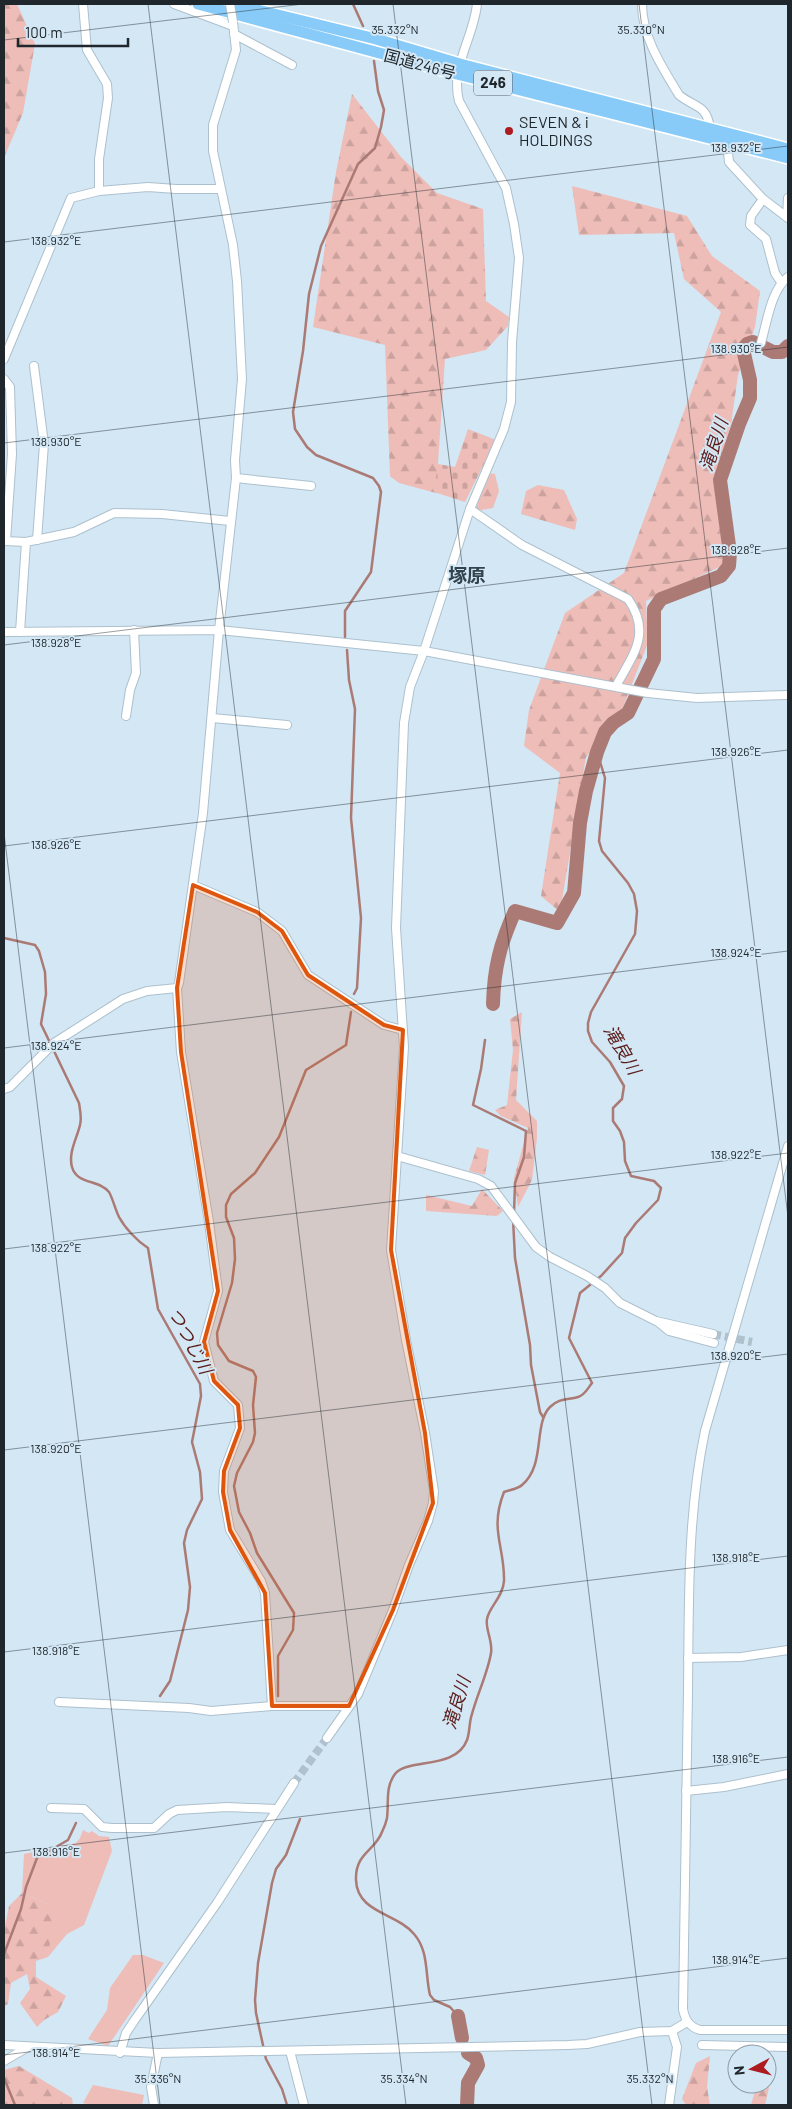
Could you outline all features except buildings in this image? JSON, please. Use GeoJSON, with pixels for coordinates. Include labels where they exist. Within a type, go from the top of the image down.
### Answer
{"type":"FeatureCollection","features":[{"type":"Feature","properties":{"kind":"highway","name":"国道246号"},"geometry":{"type":"LineString","coordinates":[[198,4],[788,149]]}},
{"type":"Feature","properties":{"kind":"highway","name":"国道246号"},"geometry":{"type":"LineString","coordinates":[[231,4],[376,40],[459,69],[727,144],[788,158]]}},
{"type":"Feature","properties":{"kind":"street"},"geometry":{"type":"LineString","coordinates":[[83,4],[87,50],[107,84],[108,98],[99,158],[99,191]]}},
{"type":"Feature","properties":{"kind":"street"},"geometry":{"type":"LineString","coordinates":[[174,4],[233,27],[292,65]]}},
{"type":"Feature","properties":{"kind":"street"},"geometry":{"type":"LineString","coordinates":[[231,4],[236,50],[213,125],[212,151],[233,245],[237,281],[242,379],[235,460],[236,478],[230,521],[204,813],[177,988],[181,1052],[209,1222],[218,1291],[204,1342],[214,1381],[238,1404],[240,1428],[224,1471],[223,1492],[230,1530],[261,1581],[265,1593],[272,1706]]}},
{"type":"Feature","properties":{"kind":"street"},"geometry":{"type":"LineString","coordinates":[[326,1738],[358,1694],[428,1521],[433,1503],[434,1491],[425,1433],[402,1321],[391,1250],[403,1030],[396,928],[404,723],[410,687],[424,651],[470,508],[504,429],[511,402],[512,342],[518,258],[514,224],[506,188],[459,101],[456,89],[459,69],[477,4]]}},
{"type":"Feature","properties":{"kind":"street"},"geometry":{"type":"LineString","coordinates":[[642,4],[644,27],[655,54],[679,95],[684,100],[698,105],[704,110],[710,129]]}},
{"type":"Feature","properties":{"kind":"street"},"geometry":{"type":"LineString","coordinates":[[727,144],[729,162],[763,199],[788,218]]}},
{"type":"Feature","properties":{"kind":"street"},"geometry":{"type":"LineString","coordinates":[[4,359],[71,198],[99,191],[148,187],[176,189],[220,188]]}},
{"type":"Feature","properties":{"kind":"street"},"geometry":{"type":"LineString","coordinates":[[788,198],[788,218]]}},
{"type":"Feature","properties":{"kind":"street"},"geometry":{"type":"LineString","coordinates":[[761,342],[776,292],[785,279],[775,273],[766,238],[750,225],[751,216],[763,199]]}},
{"type":"Feature","properties":{"kind":"street"},"geometry":{"type":"LineString","coordinates":[[34,366],[44,444],[37,540]]}},
{"type":"Feature","properties":{"kind":"street"},"geometry":{"type":"LineString","coordinates":[[4,379],[10,387],[12,454],[5,541],[26,542],[74,532],[114,513],[162,514],[230,521]]}},
{"type":"Feature","properties":{"kind":"street"},"geometry":{"type":"LineString","coordinates":[[236,478],[311,486]]}},
{"type":"Feature","properties":{"kind":"street"},"geometry":{"type":"LineString","coordinates":[[470,508],[522,545],[628,599],[634,608],[639,627],[640,642],[616,686]]}},
{"type":"Feature","properties":{"kind":"street"},"geometry":{"type":"LineString","coordinates":[[20,632],[26,542]]}},
{"type":"Feature","properties":{"kind":"street"},"geometry":{"type":"LineString","coordinates":[[126,716],[130,690],[136,674],[134,630]]}},
{"type":"Feature","properties":{"kind":"street"},"geometry":{"type":"LineString","coordinates":[[4,632],[220,630],[424,651],[648,693],[697,698],[788,695]]}},
{"type":"Feature","properties":{"kind":"street"},"geometry":{"type":"LineString","coordinates":[[212,718],[287,725]]}},
{"type":"Feature","properties":{"kind":"street"},"geometry":{"type":"LineString","coordinates":[[193,885],[257,912],[282,931],[308,975],[384,1025],[403,1030]]}},
{"type":"Feature","properties":{"kind":"street"},"geometry":{"type":"LineString","coordinates":[[4,1089],[10,1087],[54,1043],[123,999],[147,991],[177,988]]}},
{"type":"Feature","properties":{"kind":"street"},"geometry":{"type":"LineString","coordinates":[[788,1146],[716,1393],[697,1468],[690,1544],[683,2009],[687,2022],[693,2028],[700,2030],[788,2030]]}},
{"type":"Feature","properties":{"kind":"street"},"geometry":{"type":"LineString","coordinates":[[397,1156],[478,1178],[491,1186],[536,1246],[550,1258],[587,1276],[605,1288],[620,1303],[656,1321],[669,1330],[714,1343]]}},
{"type":"Feature","properties":{"kind":"street"},"geometry":{"type":"LineString","coordinates":[[656,1321],[713,1334]]}},
{"type":"Feature","properties":{"kind":"street"},"geometry":{"type":"LineString","coordinates":[[688,1658],[741,1658],[788,1650]]}},
{"type":"Feature","properties":{"kind":"street"},"geometry":{"type":"LineString","coordinates":[[59,1702],[189,1708],[211,1712],[272,1706],[349,1706]]}},
{"type":"Feature","properties":{"kind":"street"},"geometry":{"type":"LineString","coordinates":[[686,1791],[724,1787],[788,1774]]}},
{"type":"Feature","properties":{"kind":"street"},"geometry":{"type":"LineString","coordinates":[[120,2052],[126,2033],[217,1904],[294,1783]]}},
{"type":"Feature","properties":{"kind":"street"},"geometry":{"type":"LineString","coordinates":[[50,1808],[84,1810],[102,1826],[112,1828],[154,1828],[169,1814],[177,1810],[227,1807],[276,1809]]}},
{"type":"Feature","properties":{"kind":"street"},"geometry":{"type":"LineString","coordinates":[[4,2045],[158,2053],[568,2045],[587,2044],[640,2032],[672,2031],[687,2022]]}},
{"type":"Feature","properties":{"kind":"street"},"geometry":{"type":"LineString","coordinates":[[669,2105],[677,2047],[672,2031]]}},
{"type":"Feature","properties":{"kind":"street"},"geometry":{"type":"LineString","coordinates":[[702,2045],[788,2047]]}},
{"type":"Feature","properties":{"kind":"street"},"geometry":{"type":"LineString","coordinates":[[4,2061],[28,2047]]}},
{"type":"Feature","properties":{"kind":"street"},"geometry":{"type":"LineString","coordinates":[[290,2051],[304,2105]]}},
{"type":"Feature","properties":{"kind":"street"},"geometry":{"type":"LineString","coordinates":[[154,2105],[151,2087],[158,2053]]}},
{"type":"Feature","properties":{"kind":"highlighted area"},"geometry":{"type":"Polygon","coordinates":[[[193,885],[257,912],[282,931],[308,975],[384,1025],[403,1030],[391,1250],[425,1433],[433,1503],[393,1610],[349,1706],[272,1706],[265,1593],[230,1530],[223,1492],[224,1471],[240,1428],[238,1405],[214,1381],[204,1342],[218,1291],[181,1052],[177,988],[193,885]]]}},
{"type":"Feature","properties":{"kind":"green space"},"geometry":{"type":"Polygon","coordinates":[[[4,4],[17,4],[35,44],[23,113],[4,158],[4,4]]]}},
{"type":"Feature","properties":{"kind":"green space"},"geometry":{"type":"Polygon","coordinates":[[[352,94],[401,157],[437,193],[483,209],[486,301],[509,317],[508,326],[486,350],[445,359],[436,493],[399,483],[390,476],[385,345],[313,327],[336,172],[352,94]]]}},
{"type":"Feature","properties":{"kind":"green space"},"geometry":{"type":"Polygon","coordinates":[[[572,186],[687,216],[712,256],[760,291],[755,327],[738,375],[731,424],[715,478],[724,565],[646,601],[648,643],[618,720],[586,757],[560,912],[541,896],[560,773],[524,746],[529,710],[565,613],[624,573],[721,312],[684,279],[674,233],[579,235],[572,186]]]}},
{"type":"Feature","properties":{"kind":"green space"},"geometry":{"type":"Polygon","coordinates":[[[468,429],[496,440],[465,502],[434,492],[438,464],[455,467],[468,429]]]}},
{"type":"Feature","properties":{"kind":"green space"},"geometry":{"type":"Polygon","coordinates":[[[486,473],[495,474],[499,491],[493,508],[476,511],[481,487],[486,473]]]}},
{"type":"Feature","properties":{"kind":"green space"},"geometry":{"type":"Polygon","coordinates":[[[538,485],[564,490],[577,519],[575,530],[521,514],[526,491],[538,485]]]}},
{"type":"Feature","properties":{"kind":"green space"},"geometry":{"type":"Polygon","coordinates":[[[522,1012],[516,1100],[537,1121],[537,1138],[532,1180],[518,1207],[514,1178],[528,1128],[501,1116],[495,1110],[507,1105],[513,1050],[510,1019],[522,1012]]]}},
{"type":"Feature","properties":{"kind":"green space"},"geometry":{"type":"Polygon","coordinates":[[[477,1147],[489,1150],[485,1175],[469,1171],[477,1147]]]}},
{"type":"Feature","properties":{"kind":"green space"},"geometry":{"type":"Polygon","coordinates":[[[482,1189],[503,1211],[497,1216],[426,1211],[426,1195],[472,1206],[482,1189]]]}},
{"type":"Feature","properties":{"kind":"green space"},"geometry":{"type":"Polygon","coordinates":[[[83,1830],[89,1833],[92,1831],[99,1836],[109,1837],[112,1851],[84,1925],[67,1934],[48,1957],[51,1905],[22,1893],[24,1854],[76,1843],[83,1830]]]}},
{"type":"Feature","properties":{"kind":"green space"},"geometry":{"type":"Polygon","coordinates":[[[22,1893],[51,1905],[52,1928],[48,1957],[36,1961],[36,1977],[66,1996],[58,2012],[44,2020],[37,2027],[20,2003],[30,1989],[27,1974],[11,1983],[8,2004],[4,2006],[4,1931],[9,1906],[22,1893]]]}},
{"type":"Feature","properties":{"kind":"green space"},"geometry":{"type":"Polygon","coordinates":[[[133,1955],[143,1955],[164,1963],[108,2046],[88,2039],[107,2010],[110,1988],[133,1955]]]}},
{"type":"Feature","properties":{"kind":"green space"},"geometry":{"type":"Polygon","coordinates":[[[710,2056],[707,2087],[710,2105],[686,2105],[682,2099],[696,2063],[710,2056]]]}},
{"type":"Feature","properties":{"kind":"green space"},"geometry":{"type":"Polygon","coordinates":[[[19,2066],[72,2098],[73,2105],[4,2105],[4,2070],[19,2066]]]}},
{"type":"Feature","properties":{"kind":"green space"},"geometry":{"type":"Polygon","coordinates":[[[93,2085],[144,2095],[142,2105],[91,2105],[83,2103],[93,2085]]]}},
{"type":"Feature","properties":{"kind":"green space"},"geometry":{"type":"Polygon","coordinates":[[[754,2094],[768,2094],[765,2105],[751,2105],[754,2094]]]}},
{"type":"Feature","properties":{"kind":"waterway"},"geometry":{"type":"LineString","coordinates":[[353,4],[363,26]]}},
{"type":"Feature","properties":{"kind":"waterway"},"geometry":{"type":"LineString","coordinates":[[345,637],[345,611],[371,572],[381,492],[373,478],[316,455],[307,447],[295,429],[293,412],[303,351],[309,294],[321,246],[358,164],[375,148],[381,127],[384,110],[378,91],[374,61]]}},
{"type":"Feature","properties":{"kind":"waterway","name":"滝良川"},"geometry":{"type":"LineString","coordinates":[[493,1004],[499,956],[505,934],[515,911],[557,923],[574,893],[580,823],[586,791],[605,732],[613,723],[628,713],[654,659],[654,609],[661,599],[721,576],[729,566],[730,553],[720,480],[750,398],[750,380],[743,349],[747,344],[753,342],[773,352],[782,352],[788,346]]}},
{"type":"Feature","properties":{"kind":"waterway"},"geometry":{"type":"LineString","coordinates":[[347,650],[349,680],[355,709],[351,818],[361,918],[357,988],[354,994]]}},
{"type":"Feature","properties":{"kind":"waterway","name":"滝良川"},"geometry":{"type":"LineString","coordinates":[[458,2016],[450,2007],[434,2000],[430,1995],[424,1955],[419,1941],[414,1934],[398,1921],[370,1906],[358,1891],[356,1880],[362,1858],[375,1844],[384,1827],[387,1818],[390,1784],[395,1774],[401,1769],[410,1766],[443,1760],[453,1756],[467,1740],[471,1717],[491,1653],[487,1619],[501,1592],[504,1581],[498,1528],[498,1517],[504,1492],[520,1486],[529,1477],[537,1456],[542,1424],[545,1414],[550,1407],[560,1401],[580,1396],[592,1383],[569,1338],[580,1293],[601,1276],[622,1253],[625,1238],[636,1223],[658,1200],[661,1188],[654,1181],[631,1176],[625,1161],[624,1142],[620,1131],[613,1121],[613,1108],[622,1099],[624,1086],[610,1062],[592,1042],[588,1031],[591,1012],[635,934],[637,911],[634,894],[628,883],[602,851],[599,841],[605,778],[597,752]]}},
{"type":"Feature","properties":{"kind":"waterway","name":"つつじ川"},"geometry":{"type":"LineString","coordinates":[[4,938],[35,945],[39,951],[45,972],[46,994],[41,1024],[80,1108],[81,1122],[72,1151],[72,1167],[78,1177],[100,1185],[109,1192],[118,1214],[128,1230],[148,1248],[158,1309],[200,1384],[201,1396],[192,1442],[200,1472],[202,1499],[187,1530],[184,1543],[190,1587],[188,1610],[170,1681],[160,1696]]}},
{"type":"Feature","properties":{"kind":"waterway"},"geometry":{"type":"LineString","coordinates":[[278,1696],[278,1656],[293,1630],[294,1613],[257,1553],[250,1533],[239,1512],[234,1486],[237,1473],[253,1442],[255,1433],[253,1405],[256,1377],[253,1371],[229,1361],[218,1345],[217,1333],[232,1283],[235,1259],[234,1238],[226,1217],[226,1205],[231,1194],[255,1173],[279,1137],[306,1070],[346,1045],[351,1012]]}},
{"type":"Feature","properties":{"kind":"waterway","name":"滝良川"},"geometry":{"type":"LineString","coordinates":[[485,1040],[473,1105],[526,1131],[524,1157],[515,1183],[514,1214]]}},
{"type":"Feature","properties":{"kind":"waterway","name":"滝良川"},"geometry":{"type":"LineString","coordinates":[[513,1219],[515,1258],[530,1345],[531,1365],[540,1412],[543,1417]]}},
{"type":"Feature","properties":{"kind":"waterway"},"geometry":{"type":"LineString","coordinates":[[287,2105],[282,2089],[266,2059],[255,2000],[258,1963],[272,1883],[276,1869],[286,1855],[300,1819]]}},
{"type":"Feature","properties":{"kind":"waterway","name":"つつじ川"},"geometry":{"type":"LineString","coordinates":[[4,1954],[37,1858],[68,1840],[76,1823]]}},
{"type":"Feature","properties":{"kind":"waterway","name":"滝良川"},"geometry":{"type":"LineString","coordinates":[[458,2016],[462,2038]]}},
{"type":"Feature","properties":{"kind":"waterway","name":"滝良川"},"geometry":{"type":"LineString","coordinates":[[467,2105],[468,2083],[478,2065],[476,2058],[468,2053]]}},
{"type":"Feature","properties":{"kind":"waterway","name":"つつじ川"},"geometry":{"type":"LineString","coordinates":[[4,2078],[15,2105]]}},
{"type":"Feature","properties":{"kind":"tunnel"},"geometry":{"type":"LineString","coordinates":[[713,1334],[752,1342]]}},
{"type":"Feature","properties":{"kind":"tunnel"},"geometry":{"type":"LineString","coordinates":[[294,1783],[327,1738]]}},
{"type":"Feature","properties":{"kind":"place","name":"SEVEN & i HOLDINGS"},"geometry":{"type":"Point","coordinates":[509,131]}},
{"type":"Feature","properties":{"kind":"district","name":"塚原"},"geometry":{"type":"Point","coordinates":[467,575]}}]}
